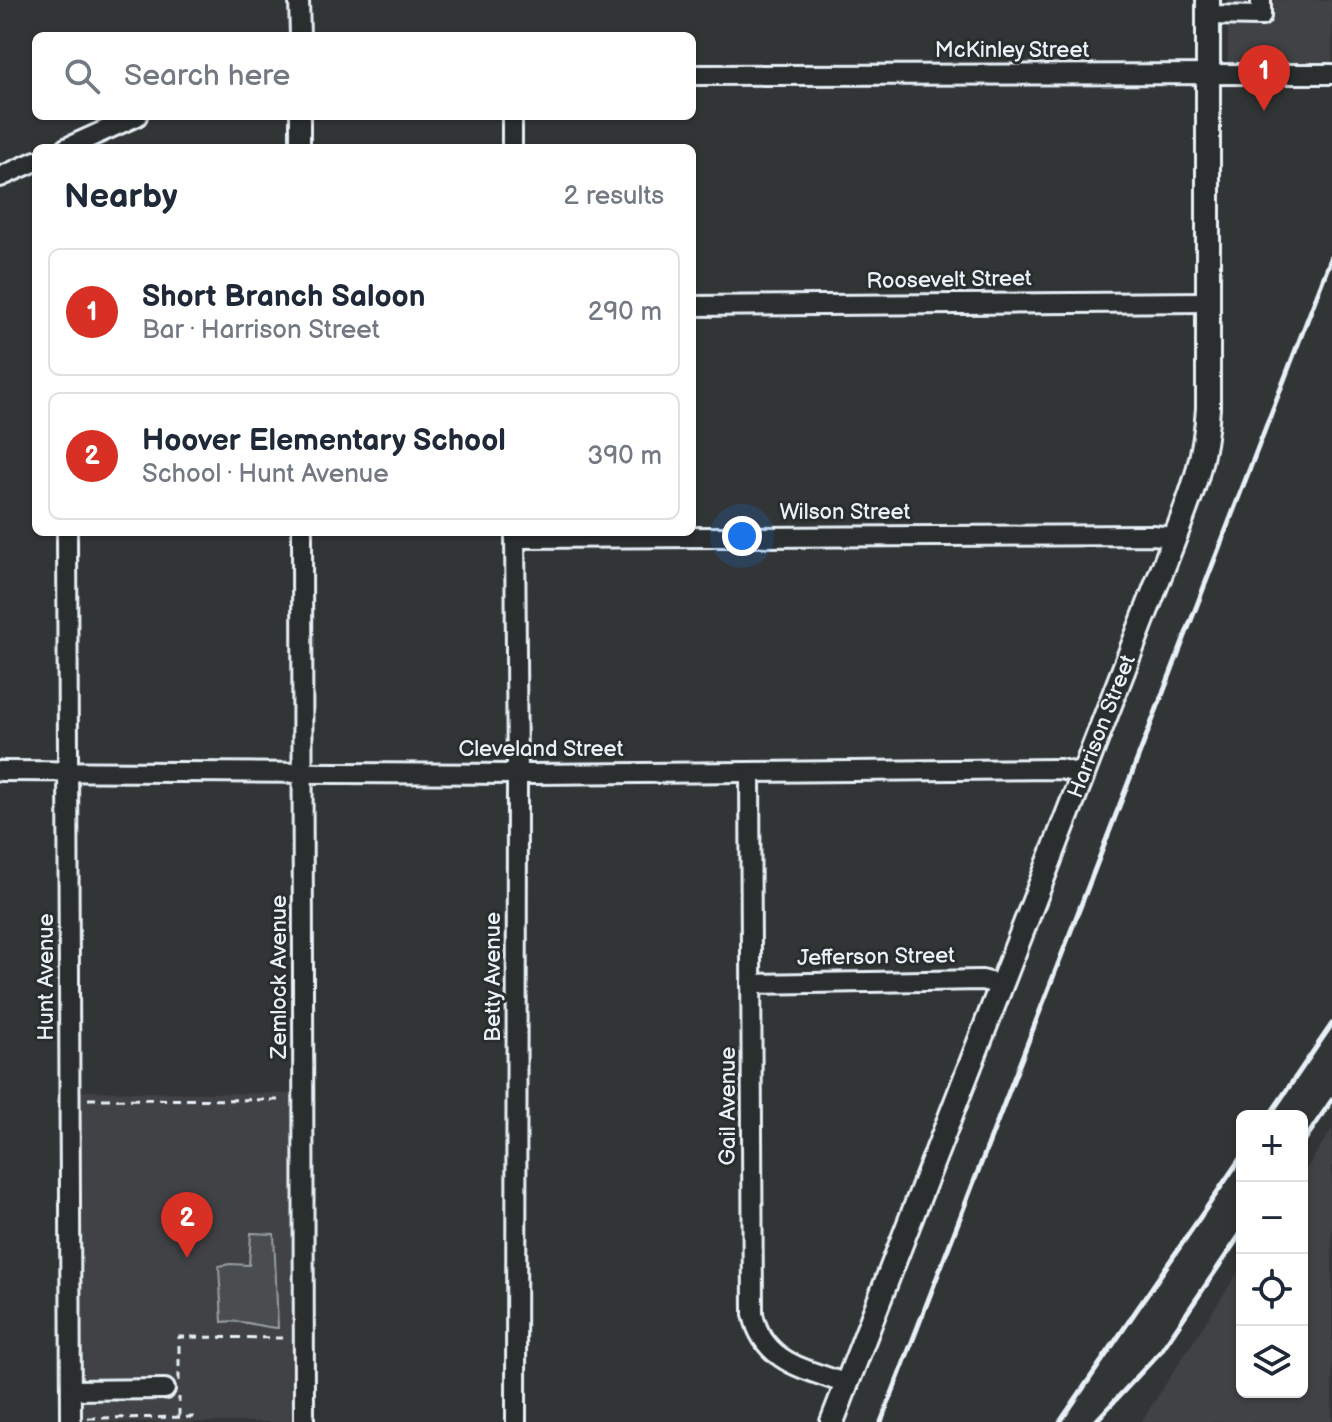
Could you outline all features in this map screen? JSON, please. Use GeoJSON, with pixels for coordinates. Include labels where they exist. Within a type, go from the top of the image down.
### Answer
{"type":"FeatureCollection","features":[{"type":"Feature","properties":{"kind":"main road","name":"Harrison Street"},"geometry":{"type":"LineString","coordinates":[[832,1422],[1196,481],[1206,433],[1208,8]]}},
{"type":"Feature","properties":{"kind":"street"},"geometry":{"type":"LineString","coordinates":[[299,0],[300,32]]}},
{"type":"Feature","properties":{"kind":"street"},"geometry":{"type":"LineString","coordinates":[[1208,8],[1261,16],[1261,0]]}},
{"type":"Feature","properties":{"kind":"street","name":"McKinley Street"},"geometry":{"type":"LineString","coordinates":[[696,75],[1332,74]]}},
{"type":"Feature","properties":{"kind":"street"},"geometry":{"type":"LineString","coordinates":[[75,144],[128,120]]}},
{"type":"Feature","properties":{"kind":"street"},"geometry":{"type":"LineString","coordinates":[[300,120],[300,144]]}},
{"type":"Feature","properties":{"kind":"street"},"geometry":{"type":"LineString","coordinates":[[512,120],[512,144]]}},
{"type":"Feature","properties":{"kind":"street"},"geometry":{"type":"LineString","coordinates":[[0,177],[32,163]]}},
{"type":"Feature","properties":{"kind":"street","name":"Roosevelt Street"},"geometry":{"type":"LineString","coordinates":[[696,306],[1207,302]]}},
{"type":"Feature","properties":{"kind":"street","name":"Wilson Street"},"geometry":{"type":"LineString","coordinates":[[696,535],[1175,537]]}},
{"type":"Feature","properties":{"kind":"street","name":"Hunt Avenue"},"geometry":{"type":"LineString","coordinates":[[67,536],[71,1420]]}},
{"type":"Feature","properties":{"kind":"street","name":"Zemlock Avenue"},"geometry":{"type":"LineString","coordinates":[[302,536],[304,1422]]}},
{"type":"Feature","properties":{"kind":"street","name":"Betty Avenue"},"geometry":{"type":"LineString","coordinates":[[515,536],[516,1422]]}},
{"type":"Feature","properties":{"kind":"street","name":"Cleveland Street"},"geometry":{"type":"LineString","coordinates":[[0,771],[517,774],[1060,769],[1082,774]]}},
{"type":"Feature","properties":{"kind":"street","name":"Gail Avenue"},"geometry":{"type":"LineString","coordinates":[[750,772],[753,1314],[761,1338],[778,1356],[788,1363],[847,1384]]}},
{"type":"Feature","properties":{"kind":"street","name":"Jefferson Street"},"geometry":{"type":"LineString","coordinates":[[751,984],[982,980],[1001,985]]}},
{"type":"Feature","properties":{"kind":"street"},"geometry":{"type":"LineString","coordinates":[[71,1390],[165,1389]]}},
{"type":"Feature","properties":{"kind":"path"},"geometry":{"type":"LineString","coordinates":[[88,1099],[283,1100]]}},
{"type":"Feature","properties":{"kind":"path"},"geometry":{"type":"LineString","coordinates":[[179,1417],[179,1337],[303,1338]]}},
{"type":"Feature","properties":{"kind":"path"},"geometry":{"type":"LineString","coordinates":[[71,1420],[200,1417]]}},
{"type":"Feature","properties":{"kind":"shaded area"},"geometry":{"type":"Polygon","coordinates":[[[1228,0],[1332,0],[1332,68],[1228,64],[1228,0]]]}},
{"type":"Feature","properties":{"kind":"shaded area"},"geometry":{"type":"Polygon","coordinates":[[[81,1091],[291,1094],[292,1422],[83,1422],[81,1091]]]}},
{"type":"Feature","properties":{"kind":"shaded area"},"geometry":{"type":"Polygon","coordinates":[[[1332,1129],[1332,1422],[1141,1422],[1236,1275],[1236,1398],[1308,1398],[1308,1166],[1332,1129]]]}},
{"type":"Feature","properties":{"kind":"shaded area"},"geometry":{"type":"Polygon","coordinates":[[[251,1233],[274,1234],[278,1328],[222,1322],[219,1266],[249,1265],[251,1233]]]}},
{"type":"Feature","properties":{"kind":"railway"},"geometry":{"type":"LineString","coordinates":[[881,1422],[1332,256]]}},
{"type":"Feature","properties":{"kind":"railway"},"geometry":{"type":"LineString","coordinates":[[1273,1110],[1332,1024]]}},
{"type":"Feature","properties":{"kind":"railway"},"geometry":{"type":"LineString","coordinates":[[1308,1135],[1332,1100]]}},
{"type":"Feature","properties":{"kind":"railway"},"geometry":{"type":"LineString","coordinates":[[1060,1422],[1236,1165]]}},
{"type":"Feature","properties":{"kind":"railway"},"geometry":{"type":"LineString","coordinates":[[1095,1422],[1161,1351],[1236,1241]]}},
{"type":"Feature","properties":{"kind":"place","name":"Short Branch Saloon"},"geometry":{"type":"Point","coordinates":[1264,111]}},
{"type":"Feature","properties":{"kind":"place","name":"Hoover Elementary School"},"geometry":{"type":"Point","coordinates":[187,1258]}}]}
